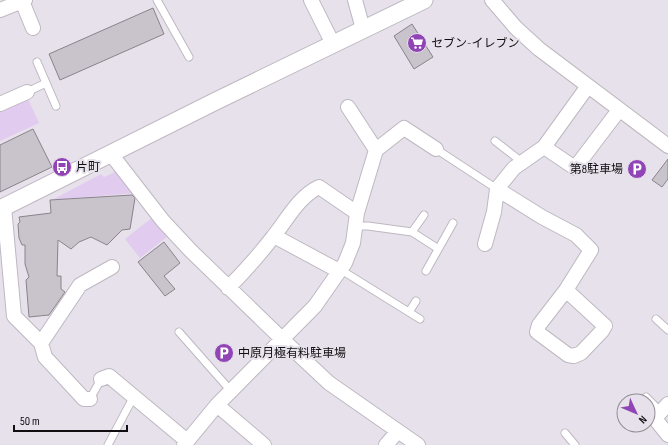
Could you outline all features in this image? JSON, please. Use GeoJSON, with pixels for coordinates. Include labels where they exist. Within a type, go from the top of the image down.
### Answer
{"type":"FeatureCollection","features":[{"type":"Feature","properties":{"kind":"street"},"geometry":{"type":"LineString","coordinates":[[0,10],[23,0],[33,28]]}},
{"type":"Feature","properties":{"kind":"street"},"geometry":{"type":"LineString","coordinates":[[311,0],[333,44]]}},
{"type":"Feature","properties":{"kind":"street"},"geometry":{"type":"LineString","coordinates":[[356,0],[363,29]]}},
{"type":"Feature","properties":{"kind":"street"},"geometry":{"type":"LineString","coordinates":[[90,399],[84,399],[45,357],[41,343],[14,316],[2,208],[424,0]]}},
{"type":"Feature","properties":{"kind":"street"},"geometry":{"type":"LineString","coordinates":[[492,0],[528,39],[668,146]]}},
{"type":"Feature","properties":{"kind":"street"},"geometry":{"type":"LineString","coordinates":[[484,244],[494,212],[497,189],[514,168],[544,147],[588,86]]}},
{"type":"Feature","properties":{"kind":"street"},"geometry":{"type":"LineString","coordinates":[[0,104],[27,92]]}},
{"type":"Feature","properties":{"kind":"street"},"geometry":{"type":"LineString","coordinates":[[348,107],[376,150]]}},
{"type":"Feature","properties":{"kind":"street"},"geometry":{"type":"LineString","coordinates":[[544,147],[575,168],[619,110]]}},
{"type":"Feature","properties":{"kind":"street"},"geometry":{"type":"LineString","coordinates":[[101,380],[109,376],[134,396],[186,443],[217,405],[315,306],[339,271],[351,248],[357,219],[376,150],[404,128],[436,149]]}},
{"type":"Feature","properties":{"kind":"street"},"geometry":{"type":"LineString","coordinates":[[111,154],[163,221],[191,252],[228,288],[329,383],[418,445]]}},
{"type":"Feature","properties":{"kind":"street"},"geometry":{"type":"LineString","coordinates":[[228,288],[274,236],[295,208],[319,188],[357,219]]}},
{"type":"Feature","properties":{"kind":"street"},"geometry":{"type":"LineString","coordinates":[[497,189],[542,217],[576,235],[591,250],[566,290],[538,325],[537,332],[568,355],[574,356],[581,353],[605,326],[566,290]]}},
{"type":"Feature","properties":{"kind":"street"},"geometry":{"type":"LineString","coordinates":[[274,236],[339,271]]}},
{"type":"Feature","properties":{"kind":"street"},"geometry":{"type":"LineString","coordinates":[[41,343],[80,285],[112,267]]}},
{"type":"Feature","properties":{"kind":"street"},"geometry":{"type":"LineString","coordinates":[[217,405],[264,445]]}},
{"type":"Feature","properties":{"kind":"street"},"geometry":{"type":"LineString","coordinates":[[664,408],[656,420],[668,435]]}},
{"type":"Feature","properties":{"kind":"street"},"geometry":{"type":"LineString","coordinates":[[386,445],[398,431]]}},
{"type":"Feature","properties":{"kind":"lane"},"geometry":{"type":"LineString","coordinates":[[158,0],[189,57]]}},
{"type":"Feature","properties":{"kind":"lane"},"geometry":{"type":"LineString","coordinates":[[37,62],[56,106]]}},
{"type":"Feature","properties":{"kind":"lane"},"geometry":{"type":"LineString","coordinates":[[27,92],[46,83]]}},
{"type":"Feature","properties":{"kind":"lane"},"geometry":{"type":"LineString","coordinates":[[495,141],[522,162]]}},
{"type":"Feature","properties":{"kind":"lane"},"geometry":{"type":"LineString","coordinates":[[436,149],[497,189]]}},
{"type":"Feature","properties":{"kind":"lane"},"geometry":{"type":"LineString","coordinates":[[412,232],[424,215]]}},
{"type":"Feature","properties":{"kind":"lane"},"geometry":{"type":"LineString","coordinates":[[357,219],[368,226],[412,232],[437,248]]}},
{"type":"Feature","properties":{"kind":"lane"},"geometry":{"type":"LineString","coordinates":[[426,271],[437,248],[453,222]]}},
{"type":"Feature","properties":{"kind":"lane"},"geometry":{"type":"LineString","coordinates":[[339,271],[346,273],[420,319]]}},
{"type":"Feature","properties":{"kind":"lane"},"geometry":{"type":"LineString","coordinates":[[409,312],[416,300]]}},
{"type":"Feature","properties":{"kind":"lane"},"geometry":{"type":"LineString","coordinates":[[656,319],[668,330]]}},
{"type":"Feature","properties":{"kind":"lane"},"geometry":{"type":"LineString","coordinates":[[179,332],[231,391]]}},
{"type":"Feature","properties":{"kind":"lane"},"geometry":{"type":"LineString","coordinates":[[90,399],[101,380]]}},
{"type":"Feature","properties":{"kind":"lane"},"geometry":{"type":"LineString","coordinates":[[108,445],[134,396]]}},
{"type":"Feature","properties":{"kind":"lane"},"geometry":{"type":"LineString","coordinates":[[565,434],[575,445]]}},
{"type":"Feature","properties":{"kind":"shaded area"},"geometry":{"type":"Polygon","coordinates":[[[28,99],[39,123],[0,141],[0,111],[28,99]]]}},
{"type":"Feature","properties":{"kind":"shaded area"},"geometry":{"type":"Polygon","coordinates":[[[117,171],[134,193],[52,200],[101,174],[104,177],[117,171]]]}},
{"type":"Feature","properties":{"kind":"shaded area"},"geometry":{"type":"Polygon","coordinates":[[[153,217],[168,236],[140,258],[125,239],[153,217]]]}},
{"type":"Feature","properties":{"kind":"building"},"geometry":{"type":"Polygon","coordinates":[[[153,8],[164,34],[60,80],[49,54],[153,8]]]}},
{"type":"Feature","properties":{"kind":"building"},"geometry":{"type":"Polygon","coordinates":[[[412,24],[433,57],[414,69],[394,36],[412,24]]]}},
{"type":"Feature","properties":{"kind":"building"},"geometry":{"type":"Polygon","coordinates":[[[33,129],[52,167],[0,192],[0,145],[33,129]]]}},
{"type":"Feature","properties":{"kind":"building"},"geometry":{"type":"Polygon","coordinates":[[[668,159],[668,179],[662,187],[652,180],[668,159]]]}},
{"type":"Feature","properties":{"kind":"building"},"geometry":{"type":"Polygon","coordinates":[[[132,195],[135,198],[130,229],[122,230],[107,245],[91,237],[79,242],[71,249],[58,240],[57,276],[61,276],[61,289],[65,292],[49,315],[29,317],[26,280],[29,277],[25,264],[25,245],[22,245],[19,238],[19,217],[51,213],[50,200],[132,195]]]}},
{"type":"Feature","properties":{"kind":"building"},"geometry":{"type":"Polygon","coordinates":[[[164,242],[180,263],[164,276],[175,289],[165,296],[138,262],[164,242]]]}},
{"type":"Feature","properties":{"kind":"place","name":"セブン-イレブン"},"geometry":{"type":"Point","coordinates":[417,43]}},
{"type":"Feature","properties":{"kind":"place","name":"片町"},"geometry":{"type":"Point","coordinates":[62,167]}},
{"type":"Feature","properties":{"kind":"place","name":"第8駐車場"},"geometry":{"type":"Point","coordinates":[637,169]}},
{"type":"Feature","properties":{"kind":"place","name":"中原月極有料駐車場"},"geometry":{"type":"Point","coordinates":[224,353]}}]}
